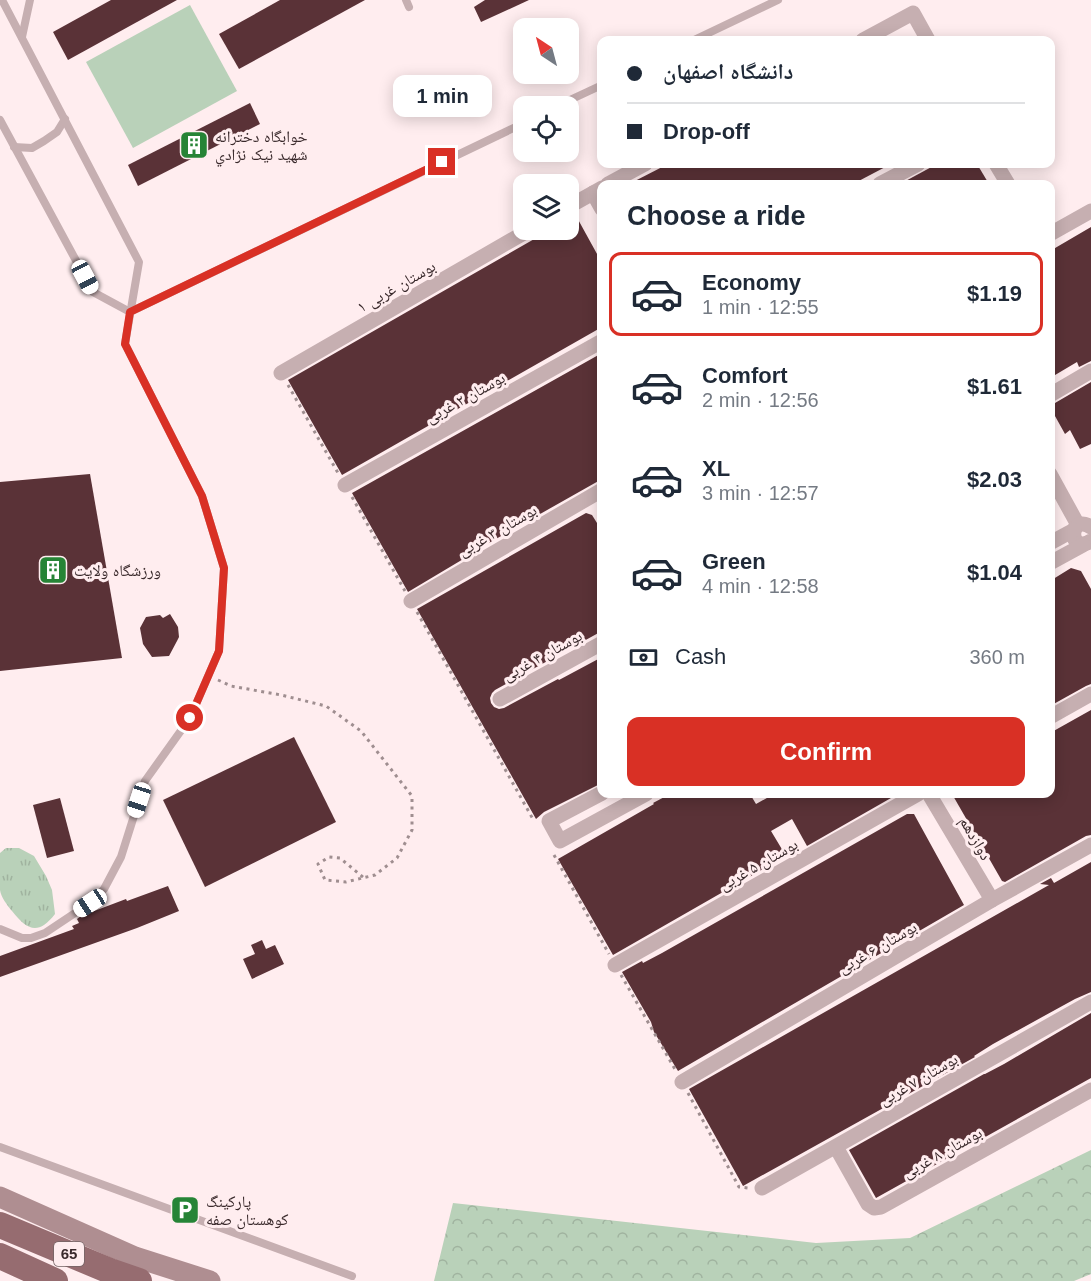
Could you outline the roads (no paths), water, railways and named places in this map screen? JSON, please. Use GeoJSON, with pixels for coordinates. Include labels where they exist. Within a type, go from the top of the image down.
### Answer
{"type":"FeatureCollection","features":[{"type":"Feature","properties":{"kind":"highway","name":"65"},"geometry":{"type":"LineString","coordinates":[[0,1225],[139,1281]]}},
{"type":"Feature","properties":{"kind":"highway","name":"65"},"geometry":{"type":"LineString","coordinates":[[0,1256],[55,1281]]}},
{"type":"Feature","properties":{"kind":"main road"},"geometry":{"type":"LineString","coordinates":[[0,1197],[135,1257],[210,1281]]}},
{"type":"Feature","properties":{"kind":"street"},"geometry":{"type":"LineString","coordinates":[[870,36],[913,13],[926,36]]}},
{"type":"Feature","properties":{"kind":"street"},"geometry":{"type":"LineString","coordinates":[[615,180],[638,168]]}},
{"type":"Feature","properties":{"kind":"street"},"geometry":{"type":"LineString","coordinates":[[888,180],[910,168]]}},
{"type":"Feature","properties":{"kind":"street"},"geometry":{"type":"LineString","coordinates":[[579,201],[597,190]]}},
{"type":"Feature","properties":{"kind":"street"},"geometry":{"type":"LineString","coordinates":[[1055,231],[1091,211]]}},
{"type":"Feature","properties":{"kind":"street","name":"بوستان غربی ۱"},"geometry":{"type":"LineString","coordinates":[[281,373],[513,239]]}},
{"type":"Feature","properties":{"kind":"street","name":"بوستان ۲ غربی"},"geometry":{"type":"LineString","coordinates":[[345,485],[597,344]]}},
{"type":"Feature","properties":{"kind":"street"},"geometry":{"type":"LineString","coordinates":[[1055,392],[1091,372]]}},
{"type":"Feature","properties":{"kind":"street"},"geometry":{"type":"LineString","coordinates":[[1055,482],[1083,525]]}},
{"type":"Feature","properties":{"kind":"street","name":"بوستان ۳ غربی"},"geometry":{"type":"LineString","coordinates":[[411,601],[597,497]]}},
{"type":"Feature","properties":{"kind":"street"},"geometry":{"type":"LineString","coordinates":[[1055,540],[1083,525]]}},
{"type":"Feature","properties":{"kind":"street"},"geometry":{"type":"LineString","coordinates":[[1083,525],[1074,539],[1077,542],[1089,544]]}},
{"type":"Feature","properties":{"kind":"street"},"geometry":{"type":"LineString","coordinates":[[1055,561],[1089,544]]}},
{"type":"Feature","properties":{"kind":"street","name":"بوستان ۴ غربی"},"geometry":{"type":"LineString","coordinates":[[500,699],[597,646]]}},
{"type":"Feature","properties":{"kind":"street"},"geometry":{"type":"LineString","coordinates":[[1055,714],[1091,694]]}},
{"type":"Feature","properties":{"kind":"street"},"geometry":{"type":"LineString","coordinates":[[597,796],[549,821],[560,841],[639,798]]}},
{"type":"Feature","properties":{"kind":"street","name":"بوستان ۵ غربی"},"geometry":{"type":"LineString","coordinates":[[615,965],[911,798]]}},
{"type":"Feature","properties":{"kind":"street","name":"دوازدهم"},"geometry":{"type":"LineString","coordinates":[[931,798],[992,900]]}},
{"type":"Feature","properties":{"kind":"street","name":"بوستان ۶ غربی"},"geometry":{"type":"LineString","coordinates":[[682,1082],[992,900],[1091,845]]}},
{"type":"Feature","properties":{"kind":"street","name":"بوستان ۷ غربی"},"geometry":{"type":"LineString","coordinates":[[762,1188],[1091,1002]]}},
{"type":"Feature","properties":{"kind":"street","name":"بوستان ۸ غربی"},"geometry":{"type":"LineString","coordinates":[[836,1147],[868,1204],[874,1208],[881,1207],[1091,1090]]}},
{"type":"Feature","properties":{"kind":"lane"},"geometry":{"type":"LineString","coordinates":[[0,929],[22,938],[31,938],[45,933],[90,903],[104,889],[121,857],[146,781],[190,718],[219,651],[224,568],[202,496],[125,344],[139,262],[2,0]]}},
{"type":"Feature","properties":{"kind":"lane"},"geometry":{"type":"LineString","coordinates":[[22,37],[30,0]]}},
{"type":"Feature","properties":{"kind":"lane"},"geometry":{"type":"LineString","coordinates":[[702,36],[778,0]]}},
{"type":"Feature","properties":{"kind":"lane"},"geometry":{"type":"LineString","coordinates":[[578,96],[597,87]]}},
{"type":"Feature","properties":{"kind":"lane"},"geometry":{"type":"LineString","coordinates":[[14,147],[32,148],[57,132],[65,119]]}},
{"type":"Feature","properties":{"kind":"lane"},"geometry":{"type":"LineString","coordinates":[[0,120],[93,292],[130,312]]}},
{"type":"Feature","properties":{"kind":"lane"},"geometry":{"type":"LineString","coordinates":[[130,312],[513,128]]}},
{"type":"Feature","properties":{"kind":"lane"},"geometry":{"type":"LineString","coordinates":[[0,936],[11,934]]}},
{"type":"Feature","properties":{"kind":"lane"},"geometry":{"type":"LineString","coordinates":[[0,1147],[352,1276]]}},
{"type":"Feature","properties":{"kind":"place","name":"خوابگاه دخترانه شهيد نيک نژادي"},"geometry":{"type":"Point","coordinates":[194,145]}},
{"type":"Feature","properties":{"kind":"place","name":"ورزشگاه ولایت"},"geometry":{"type":"Point","coordinates":[53,570]}},
{"type":"Feature","properties":{"kind":"place","name":"پارکینگ کوهستان صفه"},"geometry":{"type":"Point","coordinates":[185,1210]}}]}
